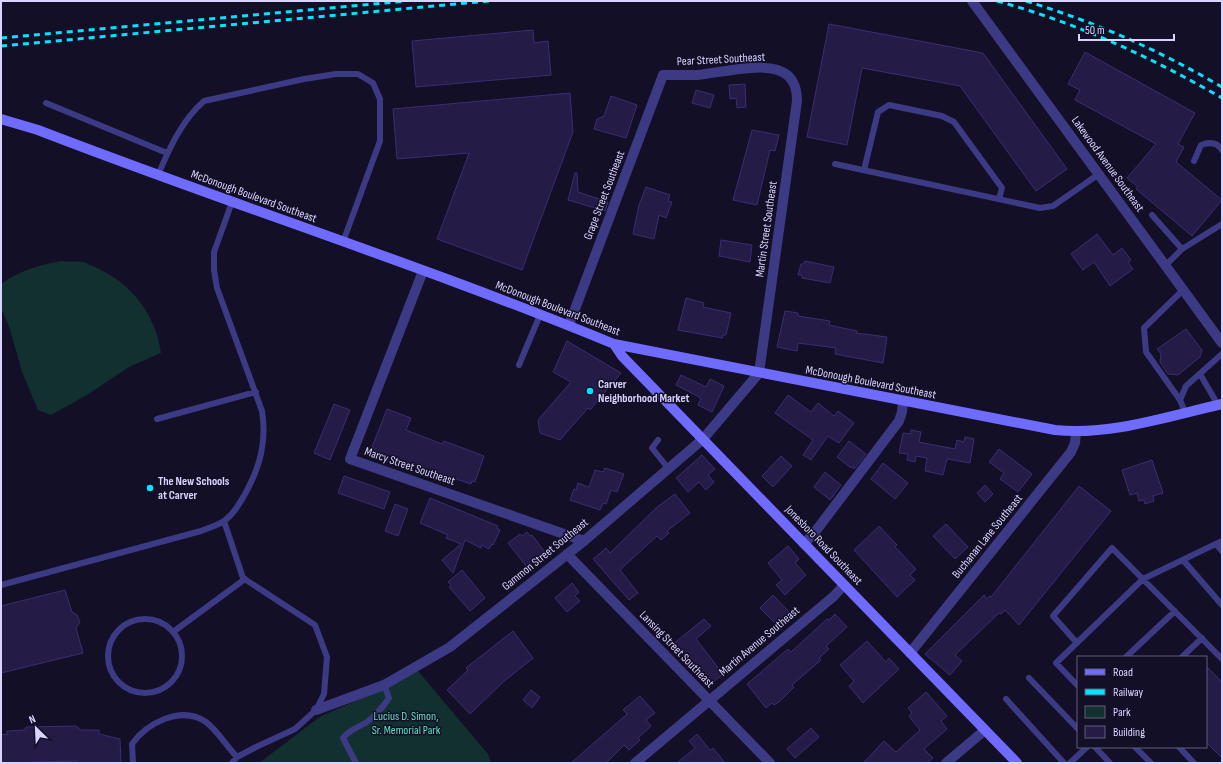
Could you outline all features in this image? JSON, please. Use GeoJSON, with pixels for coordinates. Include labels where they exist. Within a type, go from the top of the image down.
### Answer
{"type":"FeatureCollection","features":[{"type":"Feature","properties":{"kind":"main road","name":"McDonough Boulevard Southeast"},"geometry":{"type":"LineString","coordinates":[[1,119],[38,130],[423,271],[569,325],[614,344],[1055,430],[1076,432],[1106,430],[1220,404]]}},
{"type":"Feature","properties":{"kind":"main road","name":"Jonesboro Road Southeast"},"geometry":{"type":"LineString","coordinates":[[614,344],[622,356],[1017,763]]}},
{"type":"Feature","properties":{"kind":"street","name":"Lakewood Avenue Southeast"},"geometry":{"type":"LineString","coordinates":[[972,1],[1222,343]]}},
{"type":"Feature","properties":{"kind":"street","name":"Pear Street Southeast"},"geometry":{"type":"LineString","coordinates":[[664,75],[697,75],[755,68],[770,69],[785,74],[797,87]]}},
{"type":"Feature","properties":{"kind":"street","name":"Grape Street Southeast"},"geometry":{"type":"LineString","coordinates":[[569,325],[664,75]]}},
{"type":"Feature","properties":{"kind":"street","name":"Martin Street Southeast"},"geometry":{"type":"LineString","coordinates":[[759,373],[797,101],[797,87]]}},
{"type":"Feature","properties":{"kind":"street","name":"Marcy Street Southeast"},"geometry":{"type":"LineString","coordinates":[[423,271],[350,459],[584,541]]}},
{"type":"Feature","properties":{"kind":"street","name":"Gammon Street Southeast"},"geometry":{"type":"LineString","coordinates":[[316,710],[384,685],[450,647],[584,541],[703,439],[759,373]]}},
{"type":"Feature","properties":{"kind":"street"},"geometry":{"type":"LineString","coordinates":[[804,544],[815,532],[899,420],[902,412],[903,401]]}},
{"type":"Feature","properties":{"kind":"street","name":"Buchanan Lane Southeast"},"geometry":{"type":"LineString","coordinates":[[910,653],[1071,452],[1075,443],[1076,432]]}},
{"type":"Feature","properties":{"kind":"street","name":"Lansing Street Southeast"},"geometry":{"type":"LineString","coordinates":[[567,554],[770,763]]}},
{"type":"Feature","properties":{"kind":"street","name":"Martin Avenue Southeast"},"geometry":{"type":"LineString","coordinates":[[635,763],[834,596],[844,585]]}},
{"type":"Feature","properties":{"kind":"street"},"geometry":{"type":"LineString","coordinates":[[946,763],[984,730]]}},
{"type":"Feature","properties":{"kind":"lane"},"geometry":{"type":"LineString","coordinates":[[158,175],[167,153],[193,111],[204,101],[304,79],[336,74],[358,74],[373,83],[380,99],[380,141],[343,242]]}},
{"type":"Feature","properties":{"kind":"lane"},"geometry":{"type":"LineString","coordinates":[[46,102],[167,153]]}},
{"type":"Feature","properties":{"kind":"lane"},"geometry":{"type":"LineString","coordinates":[[864,170],[878,112],[889,105],[942,116],[954,122],[1002,188],[1000,199]]}},
{"type":"Feature","properties":{"kind":"lane"},"geometry":{"type":"LineString","coordinates":[[1194,161],[1201,145],[1208,142],[1219,146],[1222,150]]}},
{"type":"Feature","properties":{"kind":"lane"},"geometry":{"type":"LineString","coordinates":[[835,164],[1040,208],[1052,206],[1099,174]]}},
{"type":"Feature","properties":{"kind":"lane"},"geometry":{"type":"LineString","coordinates":[[1,585],[202,531],[224,521],[237,509],[258,467],[264,442],[264,427],[262,411],[256,392],[217,288],[214,270],[214,252],[232,202]]}},
{"type":"Feature","properties":{"kind":"lane"},"geometry":{"type":"LineString","coordinates":[[1152,215],[1182,249]]}},
{"type":"Feature","properties":{"kind":"lane"},"geometry":{"type":"LineString","coordinates":[[1166,266],[1182,249],[1222,224]]}},
{"type":"Feature","properties":{"kind":"lane"},"geometry":{"type":"LineString","coordinates":[[1183,290],[1144,328],[1146,352],[1180,400],[1185,412]]}},
{"type":"Feature","properties":{"kind":"lane"},"geometry":{"type":"LineString","coordinates":[[519,365],[540,315]]}},
{"type":"Feature","properties":{"kind":"lane"},"geometry":{"type":"LineString","coordinates":[[1180,400],[1186,386],[1222,354]]}},
{"type":"Feature","properties":{"kind":"lane"},"geometry":{"type":"LineString","coordinates":[[1200,374],[1220,404]]}},
{"type":"Feature","properties":{"kind":"lane"},"geometry":{"type":"LineString","coordinates":[[157,419],[256,392]]}},
{"type":"Feature","properties":{"kind":"lane"},"geometry":{"type":"LineString","coordinates":[[658,440],[652,448],[668,468]]}},
{"type":"Feature","properties":{"kind":"lane"},"geometry":{"type":"LineString","coordinates":[[224,521],[234,555],[243,578],[315,625],[327,657],[324,694],[316,710],[295,729],[237,758],[232,763]]}},
{"type":"Feature","properties":{"kind":"lane"},"geometry":{"type":"LineString","coordinates":[[1077,685],[1056,663],[1143,579],[1219,542],[1222,551]]}},
{"type":"Feature","properties":{"kind":"lane"},"geometry":{"type":"LineString","coordinates":[[1077,643],[1053,616],[1112,548],[1222,659]]}},
{"type":"Feature","properties":{"kind":"lane"},"geometry":{"type":"LineString","coordinates":[[1183,560],[1222,605]]}},
{"type":"Feature","properties":{"kind":"lane"},"geometry":{"type":"LineString","coordinates":[[173,632],[245,579]]}},
{"type":"Feature","properties":{"kind":"lane"},"geometry":{"type":"LineString","coordinates":[[1127,656],[1175,612]]}},
{"type":"Feature","properties":{"kind":"lane"},"geometry":{"type":"LineString","coordinates":[[140,619],[155,620],[169,627],[173,632],[178,638],[182,650],[182,664],[178,674],[166,686],[154,691],[140,692],[129,689],[118,681],[111,668],[108,656],[111,642],[116,633],[124,625],[140,619]]}},
{"type":"Feature","properties":{"kind":"lane"},"geometry":{"type":"LineString","coordinates":[[1183,656],[1202,638]]}},
{"type":"Feature","properties":{"kind":"lane"},"geometry":{"type":"LineString","coordinates":[[1029,678],[1077,728]]}},
{"type":"Feature","properties":{"kind":"lane"},"geometry":{"type":"LineString","coordinates":[[356,763],[344,738],[347,733],[367,722],[381,709],[389,698],[384,685]]}},
{"type":"Feature","properties":{"kind":"lane"},"geometry":{"type":"LineString","coordinates":[[1006,699],[1064,763]]}},
{"type":"Feature","properties":{"kind":"lane"},"geometry":{"type":"LineString","coordinates":[[133,763],[132,744],[137,736],[162,720],[189,715],[206,722],[237,758]]}},
{"type":"Feature","properties":{"kind":"lane"},"geometry":{"type":"LineString","coordinates":[[1070,763],[1086,748]]}},
{"type":"Feature","properties":{"kind":"lane"},"geometry":{"type":"LineString","coordinates":[[1096,748],[1110,763]]}},
{"type":"Feature","properties":{"kind":"lane"},"geometry":{"type":"LineString","coordinates":[[1136,748],[1150,763]]}},
{"type":"Feature","properties":{"kind":"lane"},"geometry":{"type":"LineString","coordinates":[[1179,748],[1194,763]]}},
{"type":"Feature","properties":{"kind":"green space"},"geometry":{"type":"Polygon","coordinates":[[[61,261],[83,262],[88,264],[109,274],[131,291],[148,313],[154,326],[161,353],[129,367],[87,395],[51,415],[38,410],[22,372],[9,326],[1,308],[1,284],[15,275],[29,269],[61,261]]]}},
{"type":"Feature","properties":{"kind":"green space","name":"Lucius D. Simon, Sr. Memorial Park"},"geometry":{"type":"Polygon","coordinates":[[[418,671],[488,754],[491,763],[259,763],[321,716],[390,686],[418,671]]]}},
{"type":"Feature","properties":{"kind":"building"},"geometry":{"type":"Polygon","coordinates":[[[829,24],[983,53],[1067,169],[1036,191],[960,86],[862,68],[847,145],[807,137],[829,24]]]}},
{"type":"Feature","properties":{"kind":"building"},"geometry":{"type":"Polygon","coordinates":[[[533,30],[534,43],[548,41],[551,75],[416,87],[412,41],[533,30]]]}},
{"type":"Feature","properties":{"kind":"building"},"geometry":{"type":"Polygon","coordinates":[[[1085,52],[1195,113],[1178,144],[1184,147],[1176,162],[1222,200],[1192,236],[1136,189],[1138,187],[1127,178],[1156,144],[1075,100],[1080,90],[1068,84],[1085,52]]]}},
{"type":"Feature","properties":{"kind":"building"},"geometry":{"type":"Polygon","coordinates":[[[745,84],[746,107],[737,108],[736,98],[730,99],[729,85],[745,84]]]}},
{"type":"Feature","properties":{"kind":"building"},"geometry":{"type":"Polygon","coordinates":[[[696,90],[714,95],[710,108],[692,103],[696,90]]]}},
{"type":"Feature","properties":{"kind":"building"},"geometry":{"type":"Polygon","coordinates":[[[570,93],[573,132],[522,270],[437,239],[469,153],[397,159],[393,109],[570,93]]]}},
{"type":"Feature","properties":{"kind":"building"},"geometry":{"type":"Polygon","coordinates":[[[611,96],[637,105],[626,138],[594,129],[597,119],[604,116],[611,96]]]}},
{"type":"Feature","properties":{"kind":"building"},"geometry":{"type":"Polygon","coordinates":[[[752,130],[779,135],[775,151],[770,150],[757,205],[733,200],[752,130]]]}},
{"type":"Feature","properties":{"kind":"building"},"geometry":{"type":"Polygon","coordinates":[[[575,173],[577,173],[578,192],[608,202],[605,211],[568,200],[575,173]]]}},
{"type":"Feature","properties":{"kind":"building"},"geometry":{"type":"Polygon","coordinates":[[[646,187],[670,195],[668,201],[672,202],[666,218],[659,215],[654,239],[633,234],[639,205],[646,187]]]}},
{"type":"Feature","properties":{"kind":"building"},"geometry":{"type":"Polygon","coordinates":[[[1097,234],[1113,255],[1122,248],[1131,260],[1128,262],[1133,269],[1110,286],[1094,262],[1083,270],[1071,254],[1097,234]]]}},
{"type":"Feature","properties":{"kind":"building"},"geometry":{"type":"Polygon","coordinates":[[[721,240],[752,245],[750,262],[719,256],[721,240]]]}},
{"type":"Feature","properties":{"kind":"building"},"geometry":{"type":"Polygon","coordinates":[[[805,261],[834,267],[830,283],[802,278],[802,275],[798,275],[801,264],[804,264],[805,261]]]}},
{"type":"Feature","properties":{"kind":"building"},"geometry":{"type":"Polygon","coordinates":[[[686,298],[704,303],[703,307],[731,313],[726,335],[723,335],[722,338],[678,330],[686,298]]]}},
{"type":"Feature","properties":{"kind":"building"},"geometry":{"type":"Polygon","coordinates":[[[785,311],[798,313],[798,316],[830,321],[829,325],[857,331],[856,333],[887,337],[883,363],[835,354],[836,348],[798,343],[797,351],[777,347],[785,311]]]}},
{"type":"Feature","properties":{"kind":"building"},"geometry":{"type":"Polygon","coordinates":[[[1186,329],[1202,350],[1200,357],[1178,375],[1168,374],[1160,362],[1161,354],[1157,349],[1186,329]]]}},
{"type":"Feature","properties":{"kind":"building","name":"Carver Neighborhood Market"},"geometry":{"type":"Polygon","coordinates":[[[567,341],[621,373],[590,410],[588,408],[560,440],[540,433],[538,420],[571,382],[553,372],[567,341]]]}},
{"type":"Feature","properties":{"kind":"building"},"geometry":{"type":"Polygon","coordinates":[[[681,375],[706,387],[710,379],[724,386],[712,412],[698,405],[701,398],[676,385],[681,375]]]}},
{"type":"Feature","properties":{"kind":"building"},"geometry":{"type":"Polygon","coordinates":[[[788,395],[811,412],[818,403],[834,416],[838,411],[854,423],[839,443],[828,436],[811,460],[803,455],[813,440],[775,413],[788,395]]]}},
{"type":"Feature","properties":{"kind":"building"},"geometry":{"type":"Polygon","coordinates":[[[334,404],[350,410],[330,460],[314,453],[334,404]]]}},
{"type":"Feature","properties":{"kind":"building"},"geometry":{"type":"Polygon","coordinates":[[[387,409],[411,418],[406,430],[442,444],[444,441],[484,456],[475,482],[472,481],[471,484],[397,459],[394,464],[373,455],[375,449],[372,447],[387,409]]]}},
{"type":"Feature","properties":{"kind":"building"},"geometry":{"type":"Polygon","coordinates":[[[911,430],[921,432],[919,442],[955,449],[957,440],[964,442],[965,437],[974,439],[970,463],[947,459],[943,475],[925,471],[927,458],[916,456],[915,462],[907,460],[908,454],[899,453],[903,433],[911,434],[911,430]]]}},
{"type":"Feature","properties":{"kind":"building"},"geometry":{"type":"Polygon","coordinates":[[[849,441],[866,454],[854,469],[853,466],[851,468],[837,457],[849,441]]]}},
{"type":"Feature","properties":{"kind":"building"},"geometry":{"type":"Polygon","coordinates":[[[999,449],[1032,474],[1018,492],[1000,479],[1004,473],[989,462],[999,449]]]}},
{"type":"Feature","properties":{"kind":"building"},"geometry":{"type":"Polygon","coordinates":[[[702,455],[715,469],[708,475],[714,482],[706,490],[699,482],[688,492],[676,478],[702,455]]]}},
{"type":"Feature","properties":{"kind":"building"},"geometry":{"type":"Polygon","coordinates":[[[781,456],[792,466],[773,487],[762,476],[781,456]]]}},
{"type":"Feature","properties":{"kind":"building"},"geometry":{"type":"Polygon","coordinates":[[[1152,460],[1163,493],[1153,496],[1154,501],[1145,504],[1144,500],[1139,501],[1137,493],[1130,495],[1122,470],[1152,460]]]}},
{"type":"Feature","properties":{"kind":"building"},"geometry":{"type":"Polygon","coordinates":[[[883,463],[908,483],[895,499],[871,479],[883,463]]]}},
{"type":"Feature","properties":{"kind":"building"},"geometry":{"type":"Polygon","coordinates":[[[605,468],[624,474],[617,492],[611,490],[606,504],[603,503],[600,510],[570,500],[578,483],[589,487],[595,470],[603,472],[605,468]]]}},
{"type":"Feature","properties":{"kind":"building"},"geometry":{"type":"Polygon","coordinates":[[[825,472],[841,485],[830,500],[814,487],[825,472]]]}},
{"type":"Feature","properties":{"kind":"building"},"geometry":{"type":"Polygon","coordinates":[[[344,476],[390,492],[384,509],[338,493],[344,476]]]}},
{"type":"Feature","properties":{"kind":"building"},"geometry":{"type":"Polygon","coordinates":[[[985,485],[993,494],[985,502],[977,493],[985,485]]]}},
{"type":"Feature","properties":{"kind":"building"},"geometry":{"type":"Polygon","coordinates":[[[1079,486],[1111,511],[1019,625],[1005,610],[1001,614],[999,613],[955,655],[962,661],[950,675],[925,654],[984,595],[986,599],[990,596],[991,597],[1079,486]]]}},
{"type":"Feature","properties":{"kind":"building"},"geometry":{"type":"Polygon","coordinates":[[[675,494],[690,513],[667,531],[669,533],[661,540],[657,536],[620,570],[638,593],[629,600],[593,559],[606,548],[610,553],[657,507],[675,494]]]}},
{"type":"Feature","properties":{"kind":"building"},"geometry":{"type":"Polygon","coordinates":[[[430,498],[498,526],[496,528],[500,530],[493,545],[492,544],[489,549],[482,545],[481,548],[465,540],[453,573],[442,560],[461,544],[446,538],[448,535],[420,523],[430,498]]]}},
{"type":"Feature","properties":{"kind":"building"},"geometry":{"type":"Polygon","coordinates":[[[395,504],[408,509],[398,536],[385,531],[395,504]]]}},
{"type":"Feature","properties":{"kind":"building"},"geometry":{"type":"Polygon","coordinates":[[[946,524],[968,547],[955,559],[933,536],[946,524]]]}},
{"type":"Feature","properties":{"kind":"building"},"geometry":{"type":"Polygon","coordinates":[[[879,526],[897,545],[895,547],[916,569],[910,575],[915,580],[897,597],[854,550],[879,526]]]}},
{"type":"Feature","properties":{"kind":"building"},"geometry":{"type":"Polygon","coordinates":[[[527,532],[530,536],[532,535],[544,551],[526,566],[508,543],[520,534],[522,536],[527,532]]]}},
{"type":"Feature","properties":{"kind":"building"},"geometry":{"type":"Polygon","coordinates":[[[788,546],[799,559],[795,563],[806,575],[785,595],[776,585],[782,580],[768,563],[788,546]]]}},
{"type":"Feature","properties":{"kind":"building"},"geometry":{"type":"Polygon","coordinates":[[[462,570],[485,598],[470,611],[449,587],[451,585],[448,582],[462,570]]]}},
{"type":"Feature","properties":{"kind":"building"},"geometry":{"type":"Polygon","coordinates":[[[572,583],[579,592],[575,596],[580,601],[567,612],[555,598],[572,583]]]}},
{"type":"Feature","properties":{"kind":"building"},"geometry":{"type":"Polygon","coordinates":[[[65,590],[72,612],[77,615],[80,622],[76,628],[83,653],[1,673],[1,606],[65,590]]]}},
{"type":"Feature","properties":{"kind":"building"},"geometry":{"type":"Polygon","coordinates":[[[773,595],[792,615],[787,619],[789,621],[781,629],[760,608],[773,595]]]}},
{"type":"Feature","properties":{"kind":"building"},"geometry":{"type":"Polygon","coordinates":[[[835,614],[847,627],[826,646],[829,649],[819,658],[821,660],[792,685],[794,687],[779,702],[774,705],[772,703],[766,708],[747,684],[788,649],[791,652],[827,619],[829,620],[835,614]]]}},
{"type":"Feature","properties":{"kind":"building"},"geometry":{"type":"Polygon","coordinates":[[[704,619],[711,626],[696,639],[723,674],[710,685],[681,650],[680,651],[673,644],[704,619]]]}},
{"type":"Feature","properties":{"kind":"building"},"geometry":{"type":"Polygon","coordinates":[[[513,631],[533,658],[502,683],[470,714],[447,690],[468,670],[466,668],[513,631]]]}},
{"type":"Feature","properties":{"kind":"building"},"geometry":{"type":"Polygon","coordinates":[[[867,641],[886,662],[889,658],[899,669],[863,703],[849,686],[854,681],[840,665],[867,641]]]}},
{"type":"Feature","properties":{"kind":"building"},"geometry":{"type":"Polygon","coordinates":[[[1207,667],[1222,682],[1222,758],[1207,743],[1207,667]]]}},
{"type":"Feature","properties":{"kind":"building"},"geometry":{"type":"Polygon","coordinates":[[[531,690],[540,697],[532,708],[523,700],[531,690]]]}},
{"type":"Feature","properties":{"kind":"building"},"geometry":{"type":"Polygon","coordinates":[[[926,692],[947,716],[941,721],[947,729],[924,749],[933,758],[927,763],[863,763],[884,741],[896,752],[920,730],[909,716],[912,713],[908,708],[926,692]]]}},
{"type":"Feature","properties":{"kind":"building"},"geometry":{"type":"Polygon","coordinates":[[[640,696],[655,713],[646,720],[651,726],[638,738],[640,740],[629,750],[624,745],[606,763],[571,763],[627,714],[623,710],[640,696]]]}},
{"type":"Feature","properties":{"kind":"building"},"geometry":{"type":"Polygon","coordinates":[[[76,726],[81,730],[99,730],[99,734],[120,739],[121,763],[76,763],[76,761],[1,763],[1,734],[7,735],[7,731],[25,730],[26,727],[76,726]]]}},
{"type":"Feature","properties":{"kind":"building"},"geometry":{"type":"Polygon","coordinates":[[[811,728],[819,737],[795,758],[787,749],[811,728]]]}},
{"type":"Feature","properties":{"kind":"building"},"geometry":{"type":"Polygon","coordinates":[[[697,734],[710,750],[713,748],[725,763],[677,763],[695,748],[689,741],[697,734]]]}},
{"type":"Feature","properties":{"kind":"railway"},"geometry":{"type":"LineString","coordinates":[[1,38],[406,1]]}},
{"type":"Feature","properties":{"kind":"railway"},"geometry":{"type":"LineString","coordinates":[[1,46],[489,1]]}},
{"type":"Feature","properties":{"kind":"railway"},"geometry":{"type":"LineString","coordinates":[[997,1],[1056,20],[1113,42],[1141,55],[1222,98]]}},
{"type":"Feature","properties":{"kind":"railway"},"geometry":{"type":"LineString","coordinates":[[1026,1],[1077,18],[1126,38],[1198,73],[1222,87]]}},
{"type":"Feature","properties":{"kind":"place","name":"Carver Neighborhood Market"},"geometry":{"type":"Point","coordinates":[590,391]}},
{"type":"Feature","properties":{"kind":"place","name":"The New Schools at Carver"},"geometry":{"type":"Point","coordinates":[150,488]}}]}
